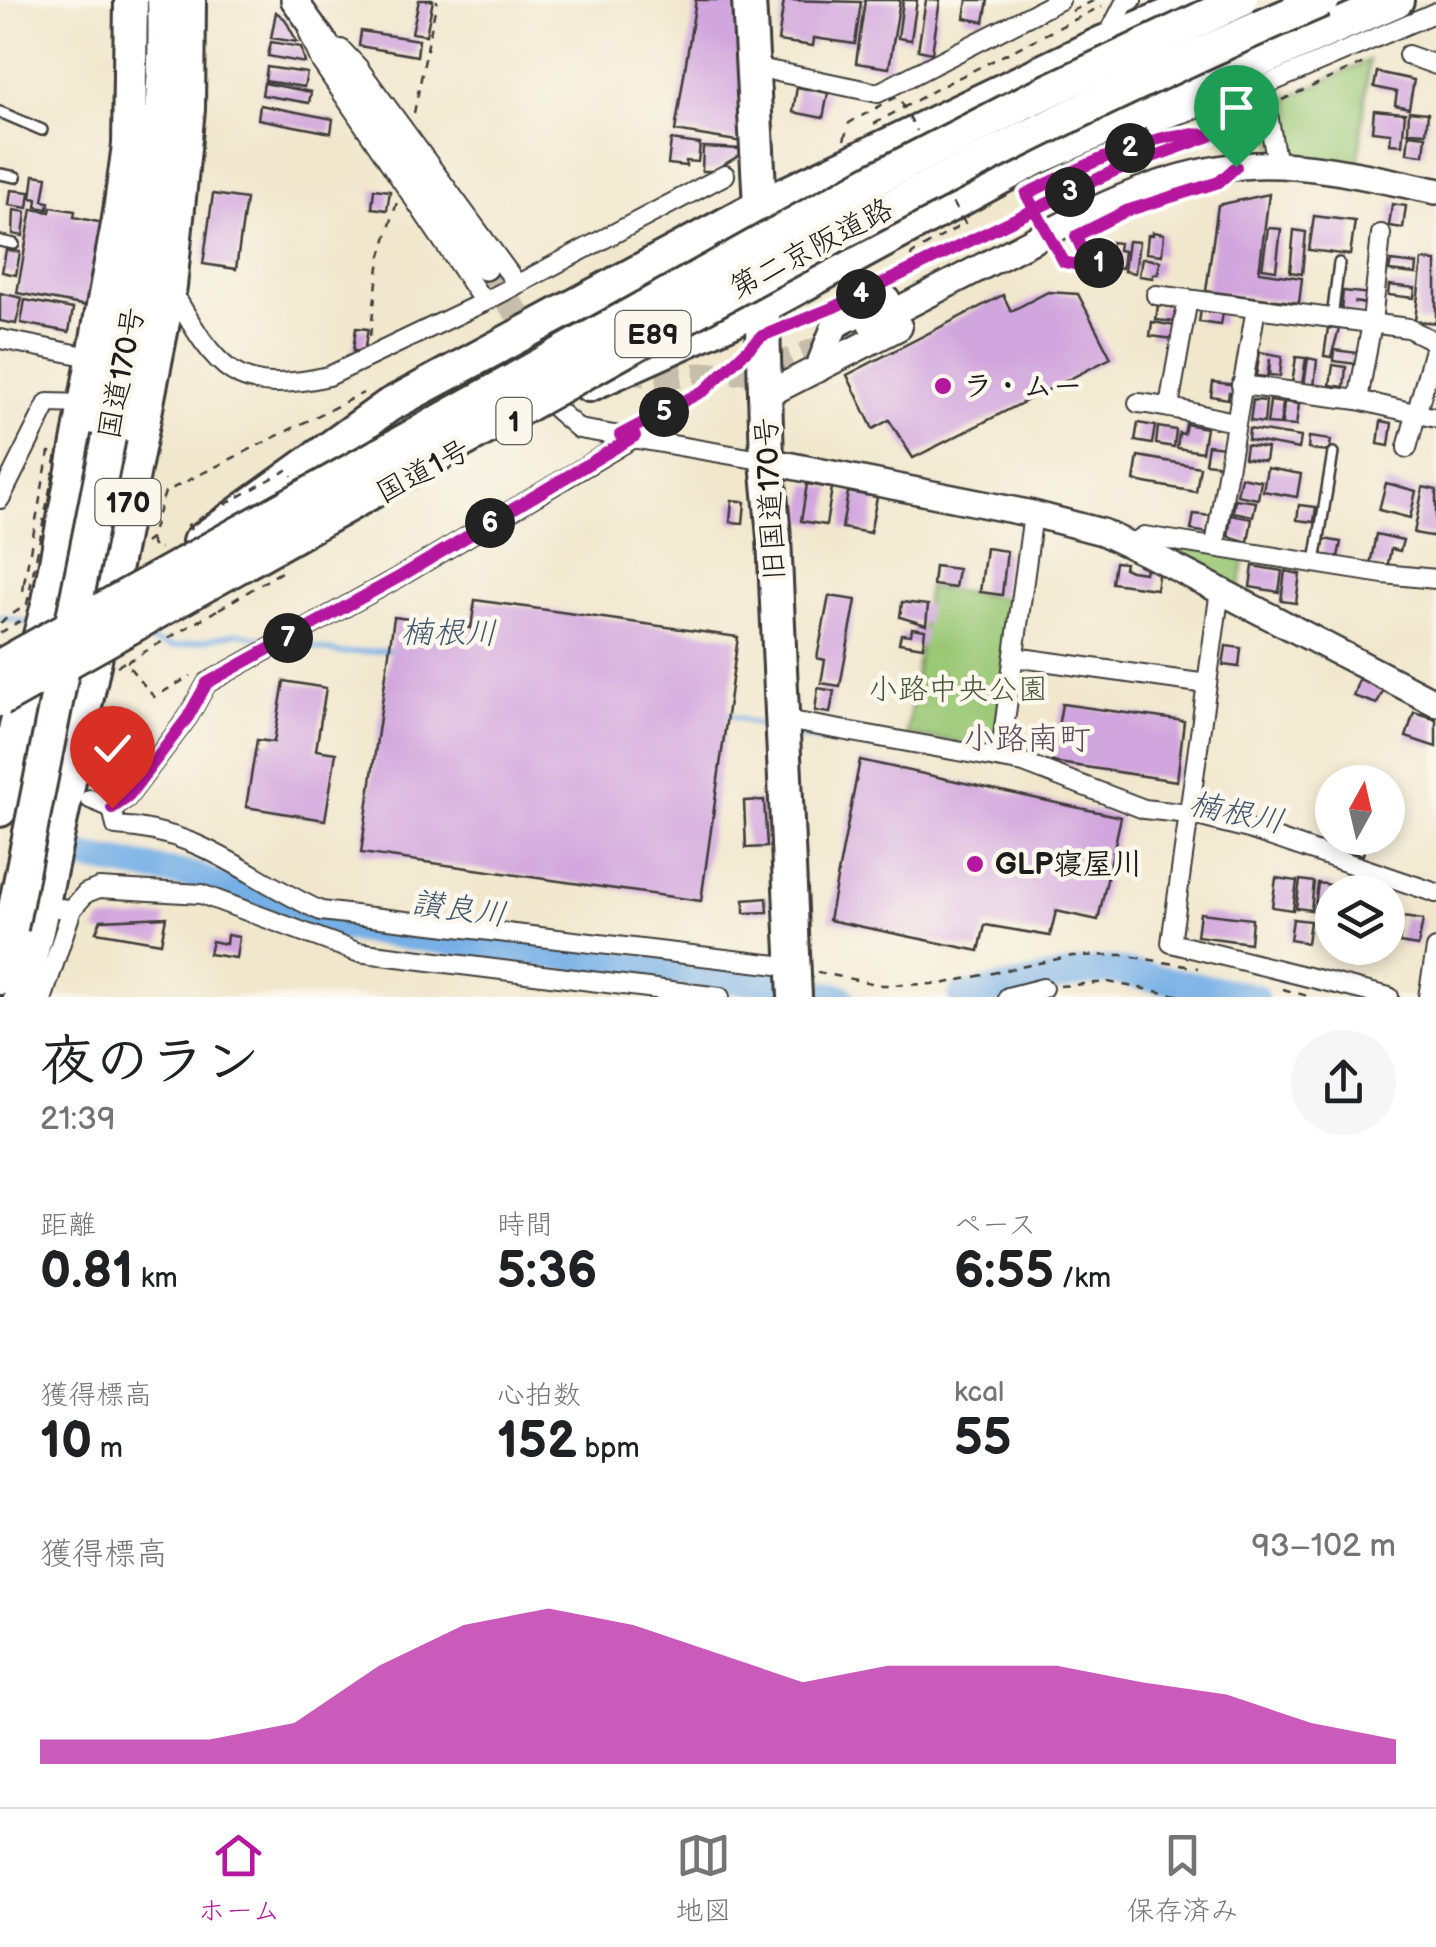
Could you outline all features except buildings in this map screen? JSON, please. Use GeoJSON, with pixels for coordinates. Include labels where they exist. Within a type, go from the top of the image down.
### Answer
{"type":"FeatureCollection","features":[{"type":"Feature","properties":{"kind":"highway","name":"170"},"geometry":{"type":"LineString","coordinates":[[0,810],[9,696],[42,630],[120,219],[128,144],[131,0]]}},
{"type":"Feature","properties":{"kind":"highway","name":"国道170号"},"geometry":{"type":"LineString","coordinates":[[0,978],[144,249],[164,90],[164,0]]}},
{"type":"Feature","properties":{"kind":"highway","name":"170"},"geometry":{"type":"LineString","coordinates":[[20,997],[90,679],[111,654],[107,591],[170,286],[188,108],[189,0]]}},
{"type":"Feature","properties":{"kind":"highway","name":"旧国道170号"},"geometry":{"type":"LineString","coordinates":[[749,0],[760,206],[764,396],[794,979]]}},
{"type":"Feature","properties":{"kind":"highway","name":"1"},"geometry":{"type":"LineString","coordinates":[[0,656],[107,591],[182,555],[388,406],[760,206],[1104,42],[1206,0]]}},
{"type":"Feature","properties":{"kind":"highway","name":"第二京阪道路"},"geometry":{"type":"LineString","coordinates":[[0,666],[856,189],[1029,100],[1241,0]]}},
{"type":"Feature","properties":{"kind":"highway","name":"第二京阪道路"},"geometry":{"type":"LineString","coordinates":[[9,696],[888,206],[1044,126],[1323,0]]}},
{"type":"Feature","properties":{"kind":"highway","name":"国道1号"},"geometry":{"type":"LineString","coordinates":[[9,696],[111,654],[549,403],[762,322],[1037,158],[1397,0]]}},
{"type":"Feature","properties":{"kind":"street"},"geometry":{"type":"LineString","coordinates":[[1104,42],[1124,4],[1132,0]]}},
{"type":"Feature","properties":{"kind":"street"},"geometry":{"type":"LineString","coordinates":[[294,1],[358,67],[518,284]]}},
{"type":"Feature","properties":{"kind":"street"},"geometry":{"type":"LineString","coordinates":[[294,1],[321,62],[484,302]]}},
{"type":"Feature","properties":{"kind":"street"},"geometry":{"type":"LineString","coordinates":[[294,1],[486,267]]}},
{"type":"Feature","properties":{"kind":"street"},"geometry":{"type":"LineString","coordinates":[[754,67],[878,93],[1061,8]]}},
{"type":"Feature","properties":{"kind":"street"},"geometry":{"type":"LineString","coordinates":[[1037,158],[1263,86],[1436,12]]}},
{"type":"Feature","properties":{"kind":"street"},"geometry":{"type":"LineString","coordinates":[[1408,54],[1436,64]]}},
{"type":"Feature","properties":{"kind":"street"},"geometry":{"type":"LineString","coordinates":[[1263,86],[1277,165]]}},
{"type":"Feature","properties":{"kind":"street"},"geometry":{"type":"LineString","coordinates":[[818,369],[835,325],[1102,189],[1135,176],[1194,163],[1236,167]]}},
{"type":"Feature","properties":{"kind":"street"},"geometry":{"type":"LineString","coordinates":[[871,324],[1119,198],[1186,176],[1277,165],[1436,191]]}},
{"type":"Feature","properties":{"kind":"street"},"geometry":{"type":"LineString","coordinates":[[764,396],[1126,211],[1219,182],[1236,167]]}},
{"type":"Feature","properties":{"kind":"street"},"geometry":{"type":"LineString","coordinates":[[170,286],[214,359],[229,371],[272,384],[302,382],[329,376],[484,302],[725,175]]}},
{"type":"Feature","properties":{"kind":"street"},"geometry":{"type":"LineString","coordinates":[[1358,400],[1372,324],[1381,234]]}},
{"type":"Feature","properties":{"kind":"street"},"geometry":{"type":"LineString","coordinates":[[1156,295],[1408,328],[1436,342],[1407,448]]}},
{"type":"Feature","properties":{"kind":"street"},"geometry":{"type":"LineString","coordinates":[[1169,406],[1188,299]]}},
{"type":"Feature","properties":{"kind":"street"},"geometry":{"type":"LineString","coordinates":[[1215,546],[1256,308]]}},
{"type":"Feature","properties":{"kind":"street"},"geometry":{"type":"LineString","coordinates":[[0,339],[95,358]]}},
{"type":"Feature","properties":{"kind":"street"},"geometry":{"type":"LineString","coordinates":[[1242,385],[1358,400],[1436,418]]}},
{"type":"Feature","properties":{"kind":"street"},"geometry":{"type":"LineString","coordinates":[[0,499],[48,403],[86,404]]}},
{"type":"Feature","properties":{"kind":"street"},"geometry":{"type":"LineString","coordinates":[[549,403],[579,429],[767,460],[1033,514],[1102,532],[1436,703]]}},
{"type":"Feature","properties":{"kind":"street"},"geometry":{"type":"LineString","coordinates":[[1138,403],[1169,406],[1180,412],[1235,422]]}},
{"type":"Feature","properties":{"kind":"street"},"geometry":{"type":"LineString","coordinates":[[112,808],[127,798],[188,717],[207,683],[401,576],[628,436]]}},
{"type":"Feature","properties":{"kind":"street"},"geometry":{"type":"LineString","coordinates":[[1000,758],[1033,514]]}},
{"type":"Feature","properties":{"kind":"street"},"geometry":{"type":"LineString","coordinates":[[1130,545],[1144,536],[1436,579]]}},
{"type":"Feature","properties":{"kind":"street"},"geometry":{"type":"LineString","coordinates":[[1220,590],[1172,943],[1389,997]]}},
{"type":"Feature","properties":{"kind":"street"},"geometry":{"type":"LineString","coordinates":[[1014,656],[1207,684]]}},
{"type":"Feature","properties":{"kind":"street"},"geometry":{"type":"LineString","coordinates":[[780,719],[1000,758],[1068,778],[1144,809],[1189,814],[1300,844],[1436,893]]}},
{"type":"Feature","properties":{"kind":"street"},"geometry":{"type":"LineString","coordinates":[[90,799],[112,808]]}},
{"type":"Feature","properties":{"kind":"street"},"geometry":{"type":"LineString","coordinates":[[112,808],[116,826],[151,828],[218,852],[292,898],[321,911],[794,979]]}},
{"type":"Feature","properties":{"kind":"street"},"geometry":{"type":"LineString","coordinates":[[42,997],[65,908],[99,888],[201,894],[357,952],[720,997]]}},
{"type":"Feature","properties":{"kind":"street"},"geometry":{"type":"LineString","coordinates":[[1428,997],[1436,950]]}},
{"type":"Feature","properties":{"kind":"street"},"geometry":{"type":"LineString","coordinates":[[1008,997],[1044,988]]}},
{"type":"Feature","properties":{"kind":"lane"},"geometry":{"type":"LineString","coordinates":[[0,112],[42,130]]}},
{"type":"Feature","properties":{"kind":"lane"},"geometry":{"type":"LineString","coordinates":[[0,174],[16,177]]}},
{"type":"Feature","properties":{"kind":"lane"},"geometry":{"type":"LineString","coordinates":[[0,241],[14,244]]}},
{"type":"Feature","properties":{"kind":"lane"},"geometry":{"type":"LineString","coordinates":[[1332,318],[1339,263]]}},
{"type":"Feature","properties":{"kind":"lane"},"geometry":{"type":"LineString","coordinates":[[1315,562],[1333,453]]}},
{"type":"Feature","properties":{"kind":"path"},"geometry":{"type":"LineString","coordinates":[[407,133],[437,0]]}},
{"type":"Feature","properties":{"kind":"path"},"geometry":{"type":"LineString","coordinates":[[1061,8],[1095,0]]}},
{"type":"Feature","properties":{"kind":"path"},"geometry":{"type":"LineString","coordinates":[[890,279],[1116,170],[1210,136],[1369,60]]}},
{"type":"Feature","properties":{"kind":"path"},"geometry":{"type":"LineString","coordinates":[[1010,201],[1122,150],[1195,132],[1210,136]]}},
{"type":"Feature","properties":{"kind":"path"},"geometry":{"type":"LineString","coordinates":[[367,358],[380,259],[402,182]]}},
{"type":"Feature","properties":{"kind":"path"},"geometry":{"type":"LineString","coordinates":[[1026,194],[1064,262],[1097,269],[1103,254],[1101,246],[1084,254],[1076,236]]}},
{"type":"Feature","properties":{"kind":"path"},"geometry":{"type":"LineString","coordinates":[[628,436],[705,390],[762,322],[832,308]]}},
{"type":"Feature","properties":{"kind":"path"},"geometry":{"type":"LineString","coordinates":[[0,623],[26,604],[57,454],[50,452],[24,583]]}},
{"type":"Feature","properties":{"kind":"path"},"geometry":{"type":"LineString","coordinates":[[183,536],[196,529]]}},
{"type":"Feature","properties":{"kind":"path"},"geometry":{"type":"LineString","coordinates":[[150,540],[155,550],[169,543]]}},
{"type":"Feature","properties":{"kind":"path"},"geometry":{"type":"LineString","coordinates":[[90,679],[111,654],[219,610]]}},
{"type":"Feature","properties":{"kind":"path"},"geometry":{"type":"LineString","coordinates":[[111,654],[154,697],[206,668]]}},
{"type":"Feature","properties":{"kind":"path"},"geometry":{"type":"LineString","coordinates":[[794,979],[881,985],[942,984],[1072,956],[1122,954],[1205,969]]}},
{"type":"Feature","properties":{"kind":"path"},"geometry":{"type":"LineString","coordinates":[[1044,988],[1108,982],[1187,997]]}},
{"type":"Feature","properties":{"kind":"path"},"geometry":{"type":"LineString","coordinates":[[1275,987],[1311,997]]}},
{"type":"Feature","properties":{"kind":"green space"},"geometry":{"type":"Polygon","coordinates":[[[1369,60],[1357,175],[1277,165],[1266,108],[1369,60]]]}},
{"type":"Feature","properties":{"kind":"green space"},"geometry":{"type":"Polygon","coordinates":[[[1180,546],[1245,555],[1239,590],[1178,560],[1180,546]]]}},
{"type":"Feature","properties":{"kind":"green space","name":"小路中央公園"},"geometry":{"type":"Polygon","coordinates":[[[928,587],[1015,600],[997,738],[988,746],[907,735],[928,587]]]}},
{"type":"Feature","properties":{"kind":"waterway","name":"楠根川"},"geometry":{"type":"LineString","coordinates":[[0,617],[32,623]]}},
{"type":"Feature","properties":{"kind":"waterway","name":"楠根川"},"geometry":{"type":"LineString","coordinates":[[136,638],[174,647],[237,633],[272,640]]}},
{"type":"Feature","properties":{"kind":"waterway","name":"楠根川"},"geometry":{"type":"LineString","coordinates":[[293,644],[342,653],[396,650]]}},
{"type":"Feature","properties":{"kind":"waterway","name":"楠根川"},"geometry":{"type":"LineString","coordinates":[[722,712],[771,730]]}},
{"type":"Feature","properties":{"kind":"waterway","name":"楠根川"},"geometry":{"type":"LineString","coordinates":[[793,737],[911,751]]}},
{"type":"Feature","properties":{"kind":"waterway","name":"讃良川"},"geometry":{"type":"LineString","coordinates":[[75,856],[193,876],[302,919],[333,926],[840,997]]}},
{"type":"Feature","properties":{"kind":"waterway","name":"讃良川"},"geometry":{"type":"LineString","coordinates":[[962,997],[1112,970],[1254,997]]}},
{"type":"Feature","properties":{"kind":"tunnel"},"geometry":{"type":"LineString","coordinates":[[485,267],[523,320],[545,338],[578,356]]}},
{"type":"Feature","properties":{"kind":"tunnel"},"geometry":{"type":"LineString","coordinates":[[620,371],[687,375],[757,369],[799,357],[871,324]]}},
{"type":"Feature","properties":{"kind":"place","name":"ラ・ムー"},"geometry":{"type":"Point","coordinates":[943,386]}},
{"type":"Feature","properties":{"kind":"place","name":"GLP寝屋川"},"geometry":{"type":"Point","coordinates":[975,864]}},
{"type":"Feature","properties":{"kind":"district","name":"小路南町"},"geometry":{"type":"Point","coordinates":[1027,738]}},
{"type":"Feature","properties":{"kind":"route"},"geometry":{"type":"LineString","coordinates":[[112,808],[127,798],[188,717],[207,683],[401,576],[635,436],[620,435],[705,390],[762,336],[832,308],[905,272],[1010,221],[1116,170],[1210,136],[1195,132],[1122,150],[1026,194],[1064,262],[1097,269],[1103,254],[1101,246],[1084,254],[1076,236],[1126,211],[1219,182],[1236,167]]}}]}
